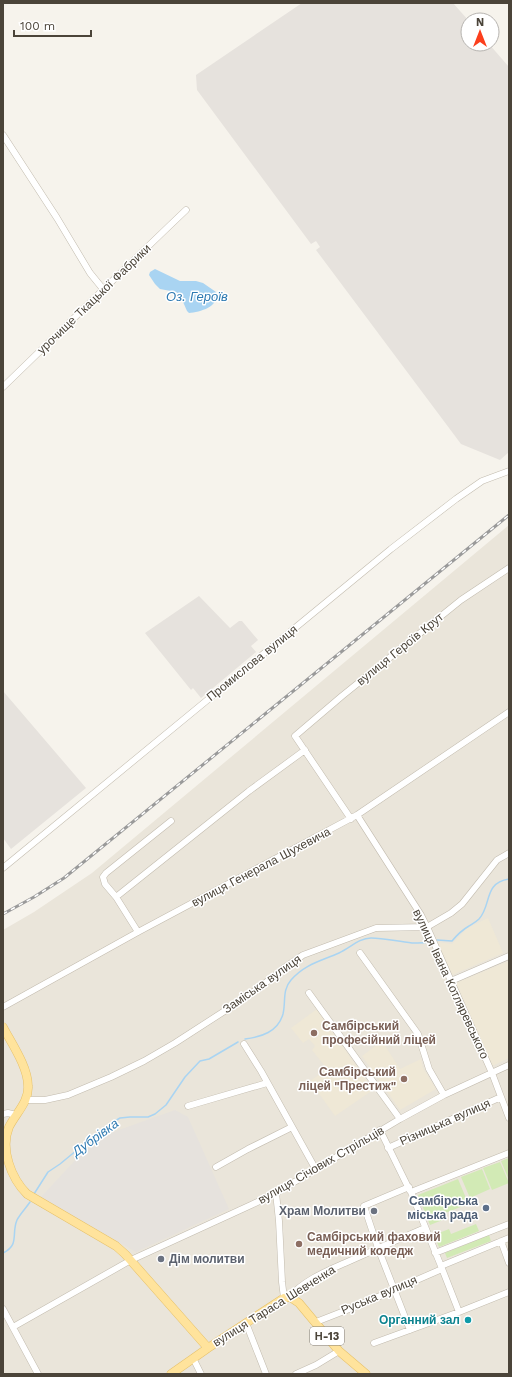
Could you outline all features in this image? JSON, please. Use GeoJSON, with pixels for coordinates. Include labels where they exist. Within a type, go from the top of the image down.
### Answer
{"type":"FeatureCollection","features":[{"type":"Feature","properties":{"kind":"main road"},"geometry":{"type":"LineString","coordinates":[[3,1027],[26,1074],[29,1087],[26,1100],[9,1127],[5,1144],[7,1159],[21,1188],[31,1197],[116,1246],[131,1260],[208,1348]]}},
{"type":"Feature","properties":{"kind":"main road","name":"Н-13"},"geometry":{"type":"LineString","coordinates":[[287,1297],[299,1303],[339,1351],[366,1374]]}},
{"type":"Feature","properties":{"kind":"main road","name":"вулиця Тараса Шевченка"},"geometry":{"type":"LineString","coordinates":[[171,1374],[287,1297]]}},
{"type":"Feature","properties":{"kind":"street"},"geometry":{"type":"LineString","coordinates":[[3,135],[53,212],[90,273],[102,289]]}},
{"type":"Feature","properties":{"kind":"street","name":"урочище Ткацької Фабрики"},"geometry":{"type":"LineString","coordinates":[[3,387],[87,306],[102,289],[186,210]]}},
{"type":"Feature","properties":{"kind":"street","name":"Промислова вулиця"},"geometry":{"type":"LineString","coordinates":[[3,868],[391,549],[482,481],[509,471]]}},
{"type":"Feature","properties":{"kind":"street","name":"вулиця Героїв Крут"},"geometry":{"type":"LineString","coordinates":[[305,750],[295,736],[461,600],[509,568]]}},
{"type":"Feature","properties":{"kind":"street","name":"вулиця Генерала Шухевича"},"geometry":{"type":"LineString","coordinates":[[3,1007],[138,932],[358,815],[509,712]]}},
{"type":"Feature","properties":{"kind":"street"},"geometry":{"type":"LineString","coordinates":[[116,897],[231,805],[305,750],[351,819]]}},
{"type":"Feature","properties":{"kind":"street","name":"вулиця Івана Котляревського"},"geometry":{"type":"LineString","coordinates":[[358,815],[422,915],[428,927],[492,1073],[509,1118]]}},
{"type":"Feature","properties":{"kind":"street"},"geometry":{"type":"LineString","coordinates":[[138,932],[116,897],[105,884],[104,875],[171,821]]}},
{"type":"Feature","properties":{"kind":"street"},"geometry":{"type":"LineString","coordinates":[[428,927],[451,913],[462,904],[498,860],[509,853]]}},
{"type":"Feature","properties":{"kind":"street","name":"Заміська вулиця"},"geometry":{"type":"LineString","coordinates":[[26,1100],[45,1100],[68,1095],[144,1061],[223,1012],[259,988],[303,955],[376,928],[428,927]]}},
{"type":"Feature","properties":{"kind":"street"},"geometry":{"type":"LineString","coordinates":[[360,953],[409,1019],[418,1034],[429,1069],[444,1095]]}},
{"type":"Feature","properties":{"kind":"street"},"geometry":{"type":"LineString","coordinates":[[451,981],[509,956]]}},
{"type":"Feature","properties":{"kind":"street"},"geometry":{"type":"LineString","coordinates":[[308,993],[400,1119]]}},
{"type":"Feature","properties":{"kind":"street"},"geometry":{"type":"LineString","coordinates":[[244,1044],[315,1168]]}},
{"type":"Feature","properties":{"kind":"street","name":"вулиця Січових Стрільців"},"geometry":{"type":"LineString","coordinates":[[13,1327],[131,1260],[252,1206],[400,1119],[444,1095],[509,1065]]}},
{"type":"Feature","properties":{"kind":"street"},"geometry":{"type":"LineString","coordinates":[[188,1106],[267,1083]]}},
{"type":"Feature","properties":{"kind":"street","name":"Різницька вулиця"},"geometry":{"type":"LineString","coordinates":[[388,1148],[501,1097]]}},
{"type":"Feature","properties":{"kind":"street"},"geometry":{"type":"LineString","coordinates":[[3,1114],[8,1113],[16,1116]]}},
{"type":"Feature","properties":{"kind":"street"},"geometry":{"type":"LineString","coordinates":[[216,1167],[292,1127]]}},
{"type":"Feature","properties":{"kind":"street"},"geometry":{"type":"LineString","coordinates":[[380,1130],[410,1190],[459,1312]]}},
{"type":"Feature","properties":{"kind":"street"},"geometry":{"type":"LineString","coordinates":[[410,1330],[378,1248],[364,1206],[509,1153]]}},
{"type":"Feature","properties":{"kind":"street"},"geometry":{"type":"LineString","coordinates":[[276,1193],[282,1282],[287,1297]]}},
{"type":"Feature","properties":{"kind":"street"},"geometry":{"type":"LineString","coordinates":[[436,1253],[509,1224]]}},
{"type":"Feature","properties":{"kind":"street","name":"вулиця Тараса Шевченка"},"geometry":{"type":"LineString","coordinates":[[287,1297],[322,1273],[425,1228]]}},
{"type":"Feature","properties":{"kind":"street","name":"Руська вулиця"},"geometry":{"type":"LineString","coordinates":[[316,1322],[357,1306],[441,1267],[509,1238]]}},
{"type":"Feature","properties":{"kind":"street"},"geometry":{"type":"LineString","coordinates":[[501,1242],[509,1263]]}},
{"type":"Feature","properties":{"kind":"street"},"geometry":{"type":"LineString","coordinates":[[374,1343],[509,1292]]}},
{"type":"Feature","properties":{"kind":"street"},"geometry":{"type":"LineString","coordinates":[[3,1309],[38,1374]]}},
{"type":"Feature","properties":{"kind":"street"},"geometry":{"type":"LineString","coordinates":[[246,1323],[266,1374]]}},
{"type":"Feature","properties":{"kind":"street"},"geometry":{"type":"LineString","coordinates":[[296,1374],[316,1365],[339,1351]]}},
{"type":"Feature","properties":{"kind":"street"},"geometry":{"type":"LineString","coordinates":[[193,1358],[201,1374]]}},
{"type":"Feature","properties":{"kind":"shaded area"},"geometry":{"type":"Polygon","coordinates":[[[302,3],[453,3],[461,12],[460,52],[496,52],[509,67],[509,452],[500,460],[461,444],[316,250],[320,247],[316,241],[311,244],[197,90],[196,75],[302,3]]]}},
{"type":"Feature","properties":{"kind":"shaded area"},"geometry":{"type":"Polygon","coordinates":[[[509,525],[509,1374],[3,1374],[3,930],[34,912],[92,873],[509,525]]]}},
{"type":"Feature","properties":{"kind":"shaded area"},"geometry":{"type":"Polygon","coordinates":[[[199,596],[230,628],[239,621],[242,621],[258,640],[251,646],[256,652],[201,698],[193,688],[191,690],[145,633],[199,596]]]}},
{"type":"Feature","properties":{"kind":"shaded area"},"geometry":{"type":"Polygon","coordinates":[[[3,691],[86,788],[11,849],[3,838],[3,691]]]}},
{"type":"Feature","properties":{"kind":"shaded area"},"geometry":{"type":"Polygon","coordinates":[[[488,918],[503,953],[452,975],[437,942],[452,944],[466,929],[488,918]]]}},
{"type":"Feature","properties":{"kind":"shaded area"},"geometry":{"type":"Polygon","coordinates":[[[509,961],[509,1058],[492,1066],[456,983],[509,961]]]}},
{"type":"Feature","properties":{"kind":"shaded area"},"geometry":{"type":"Polygon","coordinates":[[[317,1009],[373,1090],[335,1116],[310,1081],[327,1069],[312,1050],[315,1046],[309,1039],[303,1043],[291,1028],[317,1009]]]}},
{"type":"Feature","properties":{"kind":"shaded area","name":"Самбірський ліцей \"Престиж\""},"geometry":{"type":"Polygon","coordinates":[[[382,1041],[400,1069],[421,1059],[423,1068],[436,1089],[400,1110],[362,1056],[382,1041]]]}},
{"type":"Feature","properties":{"kind":"shaded area"},"geometry":{"type":"Polygon","coordinates":[[[175,1110],[188,1117],[229,1209],[136,1252],[41,1197],[80,1155],[103,1134],[104,1136],[175,1110]]]}},
{"type":"Feature","properties":{"kind":"green space"},"geometry":{"type":"Polygon","coordinates":[[[509,1158],[509,1180],[501,1161],[509,1158]]]}},
{"type":"Feature","properties":{"kind":"green space"},"geometry":{"type":"Polygon","coordinates":[[[500,1162],[509,1183],[492,1190],[483,1168],[500,1162]]]}},
{"type":"Feature","properties":{"kind":"green space"},"geometry":{"type":"Polygon","coordinates":[[[482,1169],[490,1189],[470,1198],[461,1177],[482,1169]]]}},
{"type":"Feature","properties":{"kind":"green space"},"geometry":{"type":"Polygon","coordinates":[[[458,1179],[466,1198],[463,1206],[443,1214],[445,1219],[430,1225],[418,1195],[458,1179]]]}},
{"type":"Feature","properties":{"kind":"green space"},"geometry":{"type":"Polygon","coordinates":[[[476,1224],[479,1231],[439,1247],[434,1235],[449,1229],[451,1234],[476,1224]]]}},
{"type":"Feature","properties":{"kind":"green space"},"geometry":{"type":"Polygon","coordinates":[[[489,1235],[491,1241],[447,1258],[445,1253],[489,1235]]]}},
{"type":"Feature","properties":{"kind":"water","name":"Оз. Героїв"},"geometry":{"type":"Polygon","coordinates":[[[155,269],[180,281],[196,281],[203,283],[216,292],[215,301],[208,308],[189,313],[180,295],[176,292],[160,289],[155,284],[149,275],[150,272],[155,269]]]}},
{"type":"Feature","properties":{"kind":"waterway","name":"Дубрівка"},"geometry":{"type":"LineString","coordinates":[[437,940],[452,941],[462,931],[478,920],[486,907],[489,895],[495,885],[501,881],[509,879]]}},
{"type":"Feature","properties":{"kind":"waterway","name":"Дубрівка"},"geometry":{"type":"LineString","coordinates":[[245,1039],[263,1035],[277,1025],[281,1020],[284,1010],[286,988],[291,980],[302,970],[367,938],[415,943],[429,942]]}},
{"type":"Feature","properties":{"kind":"waterway","name":"Дубрівка"},"geometry":{"type":"LineString","coordinates":[[34,1194],[48,1172],[110,1124],[120,1118],[148,1117],[155,1114],[166,1105],[185,1077],[200,1061],[209,1059],[238,1042]]}},
{"type":"Feature","properties":{"kind":"waterway","name":"Дубрівка"},"geometry":{"type":"LineString","coordinates":[[3,1253],[12,1246],[17,1220],[30,1202]]}},
{"type":"Feature","properties":{"kind":"railway"},"geometry":{"type":"LineString","coordinates":[[3,914],[64,878],[509,515]]}},
{"type":"Feature","properties":{"kind":"place","name":"Самбірський професійний ліцей"},"geometry":{"type":"Point","coordinates":[314,1033]}},
{"type":"Feature","properties":{"kind":"place","name":"Самбірський ліцей \"Престиж\""},"geometry":{"type":"Point","coordinates":[404,1079]}},
{"type":"Feature","properties":{"kind":"place","name":"Самбірська міська рада"},"geometry":{"type":"Point","coordinates":[486,1208]}},
{"type":"Feature","properties":{"kind":"place","name":"Храм Молитви"},"geometry":{"type":"Point","coordinates":[374,1211]}},
{"type":"Feature","properties":{"kind":"place","name":"Самбірський фаховий медичний коледж"},"geometry":{"type":"Point","coordinates":[299,1244]}},
{"type":"Feature","properties":{"kind":"place","name":"Дім молитви"},"geometry":{"type":"Point","coordinates":[161,1259]}},
{"type":"Feature","properties":{"kind":"place","name":"Органний зал"},"geometry":{"type":"Point","coordinates":[468,1320]}}]}
